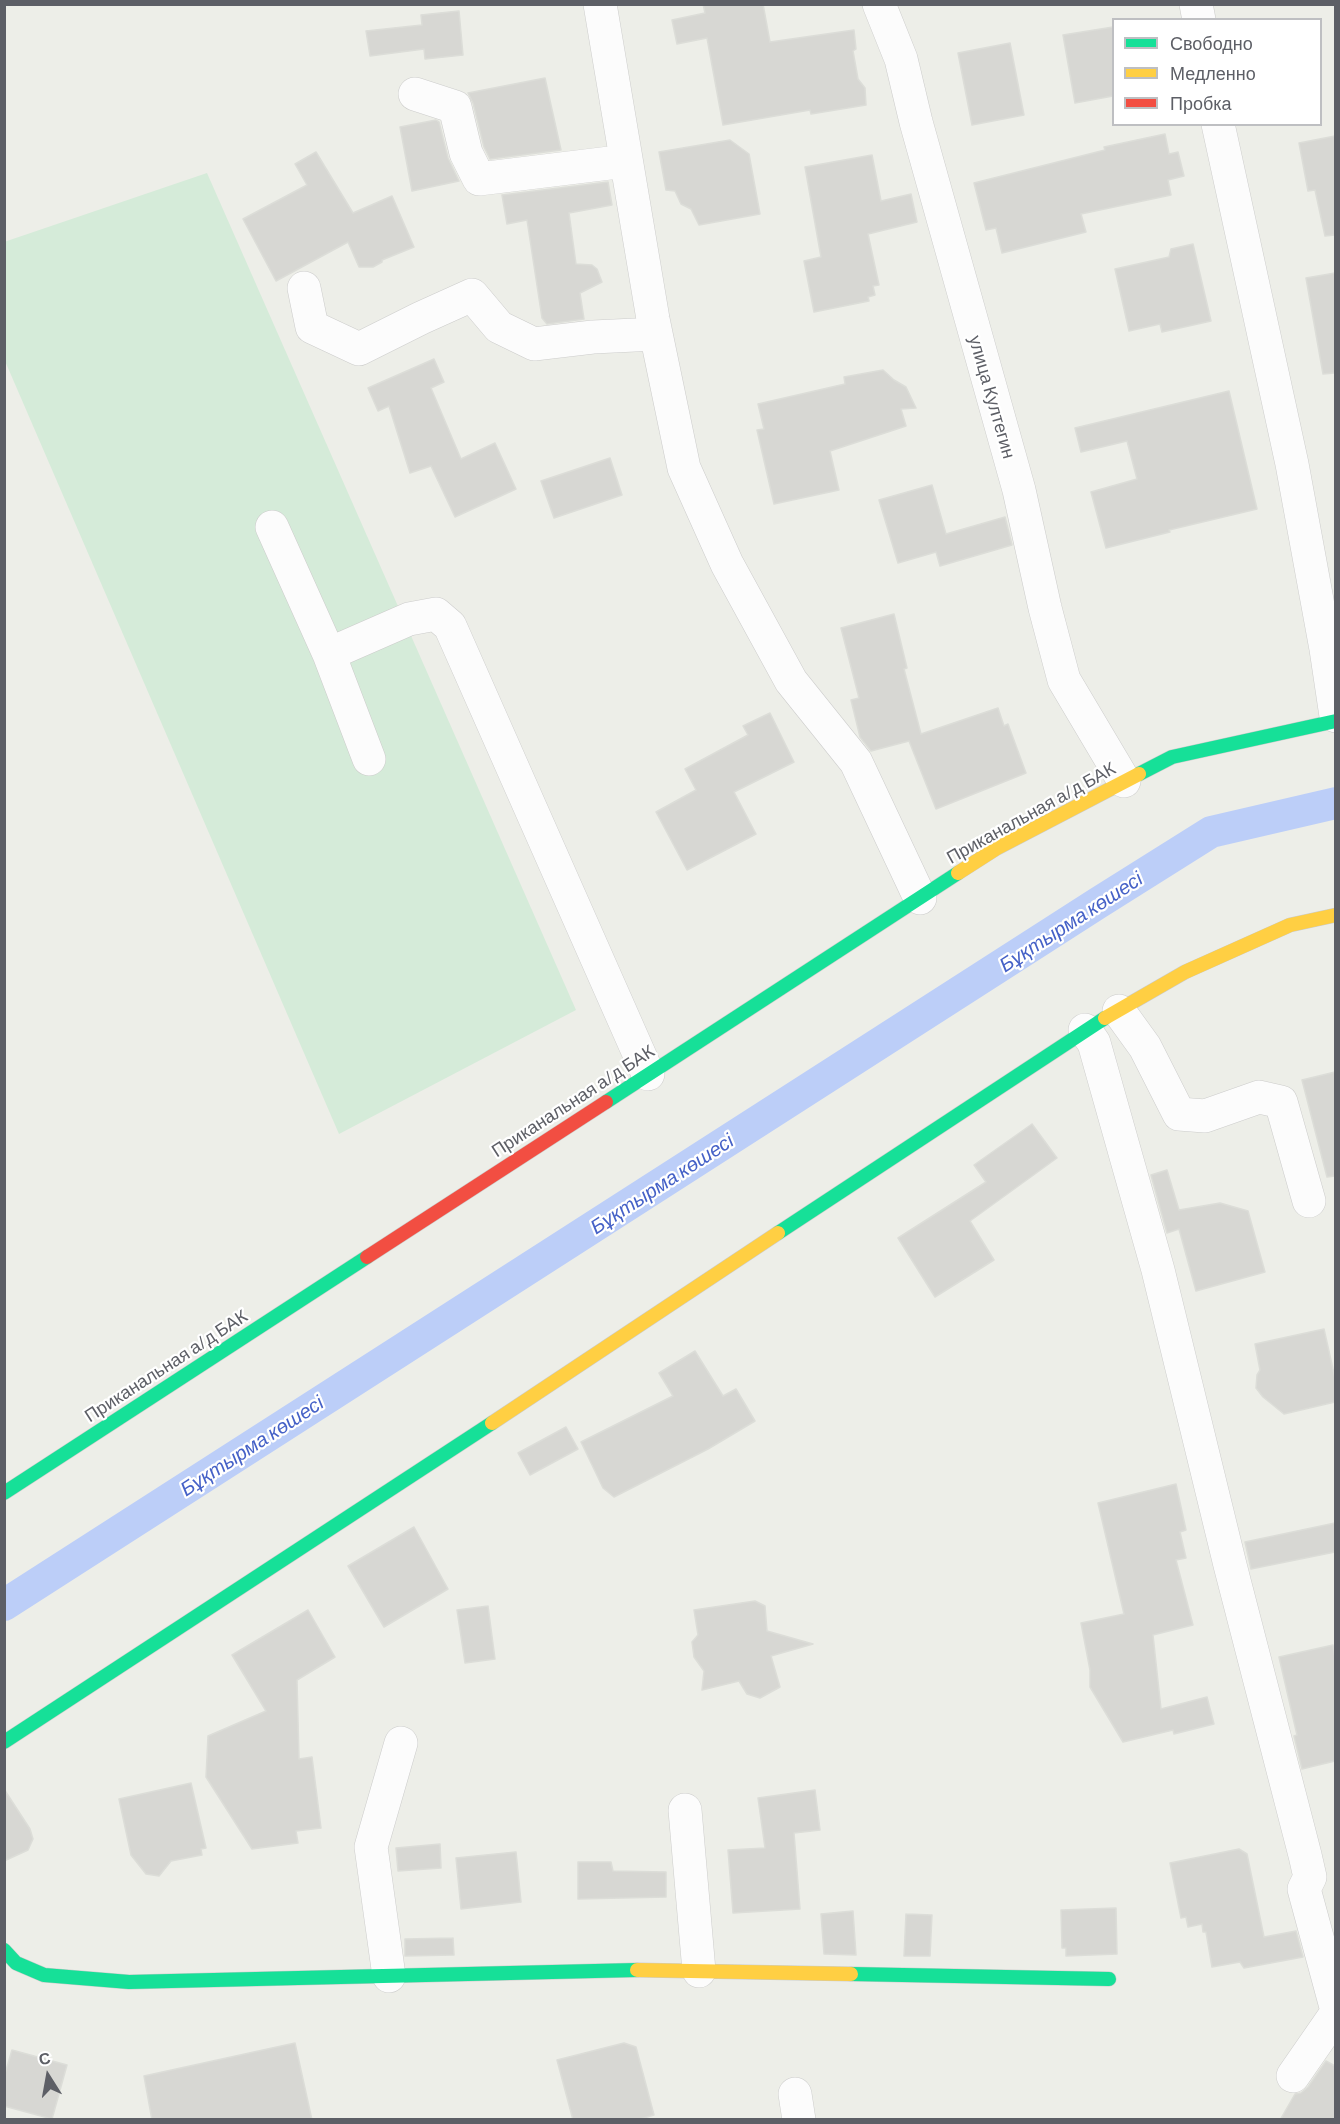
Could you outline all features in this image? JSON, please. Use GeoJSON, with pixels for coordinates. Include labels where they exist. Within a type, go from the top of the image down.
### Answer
{"type":"FeatureCollection","features":[{"type":"Feature","properties":{"kind":"street"},"geometry":{"type":"LineString","coordinates":[[600,4],[656,334],[684,468],[727,564],[790,681],[856,762],[920,898]]}},
{"type":"Feature","properties":{"kind":"street","name":"улица Култегин"},"geometry":{"type":"LineString","coordinates":[[879,4],[901,59],[928,167],[1019,490],[1045,608],[1064,680],[1124,781]]}},
{"type":"Feature","properties":{"kind":"street"},"geometry":{"type":"LineString","coordinates":[[415,94],[455,107],[466,153],[479,179],[626,160]]}},
{"type":"Feature","properties":{"kind":"street"},"geometry":{"type":"LineString","coordinates":[[1218,126],[1292,464],[1326,649],[1335,718]]}},
{"type":"Feature","properties":{"kind":"street"},"geometry":{"type":"LineString","coordinates":[[304,288],[312,327],[359,349],[472,295],[499,327],[534,344],[656,334]]}},
{"type":"Feature","properties":{"kind":"street"},"geometry":{"type":"LineString","coordinates":[[272,527],[329,654],[369,759]]}},
{"type":"Feature","properties":{"kind":"street"},"geometry":{"type":"LineString","coordinates":[[329,654],[409,619],[436,614],[450,626],[648,1074]]}},
{"type":"Feature","properties":{"kind":"street","name":"Приканальная а/д БАК"},"geometry":{"type":"LineString","coordinates":[[4,1493],[997,848],[1172,756],[1335,718]]}},
{"type":"Feature","properties":{"kind":"street"},"geometry":{"type":"LineString","coordinates":[[4,1742],[638,1328],[1084,1030],[1185,972],[1290,925],[1335,915]]}},
{"type":"Feature","properties":{"kind":"street"},"geometry":{"type":"LineString","coordinates":[[1119,1011],[1145,1047],[1179,1114],[1205,1116],[1259,1096],[1281,1102],[1309,1201]]}},
{"type":"Feature","properties":{"kind":"street"},"geometry":{"type":"LineString","coordinates":[[1084,1030],[1094,1043],[1158,1270],[1230,1565],[1305,1855],[1310,1877],[1304,1889],[1335,2007]]}},
{"type":"Feature","properties":{"kind":"street"},"geometry":{"type":"LineString","coordinates":[[389,1976],[371,1847],[401,1743]]}},
{"type":"Feature","properties":{"kind":"street"},"geometry":{"type":"LineString","coordinates":[[685,1810],[699,1971]]}},
{"type":"Feature","properties":{"kind":"street"},"geometry":{"type":"LineString","coordinates":[[4,1950],[16,1963],[44,1975],[129,1982],[566,1971],[770,1970],[799,1974],[1109,1979]]}},
{"type":"Feature","properties":{"kind":"street"},"geometry":{"type":"LineString","coordinates":[[1293,2076],[1335,2014]]}},
{"type":"Feature","properties":{"kind":"green space"},"geometry":{"type":"Polygon","coordinates":[[[207,173],[576,1010],[339,1134],[5,361],[4,242],[207,173]]]}},
{"type":"Feature","properties":{"kind":"building"},"geometry":{"type":"Polygon","coordinates":[[[703,4],[763,4],[770,42],[854,30],[856,49],[853,51],[858,79],[865,88],[866,105],[811,114],[810,110],[723,125],[707,38],[677,44],[672,20],[705,13],[703,4]]]}},
{"type":"Feature","properties":{"kind":"building"},"geometry":{"type":"Polygon","coordinates":[[[459,11],[463,55],[425,59],[424,49],[370,56],[366,31],[422,25],[421,15],[459,11]]]}},
{"type":"Feature","properties":{"kind":"building"},"geometry":{"type":"Polygon","coordinates":[[[1112,27],[1112,96],[1075,103],[1063,35],[1112,27]]]}},
{"type":"Feature","properties":{"kind":"building"},"geometry":{"type":"Polygon","coordinates":[[[1010,43],[1024,115],[972,125],[958,53],[1010,43]]]}},
{"type":"Feature","properties":{"kind":"building"},"geometry":{"type":"Polygon","coordinates":[[[545,78],[561,150],[490,159],[484,147],[473,103],[468,93],[545,78]]]}},
{"type":"Feature","properties":{"kind":"building"},"geometry":{"type":"Polygon","coordinates":[[[436,120],[439,122],[448,158],[459,181],[412,191],[400,127],[436,120]]]}},
{"type":"Feature","properties":{"kind":"building"},"geometry":{"type":"Polygon","coordinates":[[[1165,134],[1169,154],[1178,152],[1184,176],[1168,180],[1171,195],[1081,214],[1086,232],[1002,253],[996,228],[986,230],[974,183],[1105,150],[1104,147],[1165,134]]]}},
{"type":"Feature","properties":{"kind":"building"},"geometry":{"type":"Polygon","coordinates":[[[1335,136],[1335,235],[1325,236],[1315,190],[1308,191],[1299,143],[1335,136]]]}},
{"type":"Feature","properties":{"kind":"building"},"geometry":{"type":"Polygon","coordinates":[[[730,140],[749,154],[760,214],[699,225],[691,209],[681,204],[675,191],[666,190],[659,152],[730,140]]]}},
{"type":"Feature","properties":{"kind":"building"},"geometry":{"type":"Polygon","coordinates":[[[316,152],[353,213],[392,196],[414,247],[382,260],[373,267],[359,267],[348,242],[276,281],[243,219],[307,185],[295,164],[316,152]]]}},
{"type":"Feature","properties":{"kind":"building"},"geometry":{"type":"Polygon","coordinates":[[[872,155],[881,201],[911,194],[917,222],[868,234],[879,285],[873,286],[875,295],[868,297],[869,301],[814,312],[804,261],[821,257],[805,167],[872,155]]]}},
{"type":"Feature","properties":{"kind":"building"},"geometry":{"type":"Polygon","coordinates":[[[608,182],[612,205],[569,213],[576,264],[592,265],[597,269],[602,282],[580,293],[584,319],[547,324],[542,318],[527,220],[507,224],[502,195],[608,182]]]}},
{"type":"Feature","properties":{"kind":"building"},"geometry":{"type":"Polygon","coordinates":[[[1193,244],[1211,321],[1162,332],[1160,324],[1129,331],[1115,269],[1169,257],[1171,249],[1193,244]]]}},
{"type":"Feature","properties":{"kind":"building"},"geometry":{"type":"Polygon","coordinates":[[[1335,273],[1335,373],[1323,374],[1306,278],[1335,273]]]}},
{"type":"Feature","properties":{"kind":"building"},"geometry":{"type":"Polygon","coordinates":[[[434,359],[444,382],[431,388],[461,459],[495,443],[516,489],[455,517],[431,466],[410,473],[389,406],[378,411],[368,388],[434,359]]]}},
{"type":"Feature","properties":{"kind":"building"},"geometry":{"type":"Polygon","coordinates":[[[883,370],[906,387],[916,408],[901,409],[906,426],[830,451],[839,490],[774,504],[757,430],[764,429],[758,404],[845,384],[844,377],[883,370]]]}},
{"type":"Feature","properties":{"kind":"building"},"geometry":{"type":"Polygon","coordinates":[[[1229,391],[1257,509],[1106,548],[1091,492],[1137,479],[1127,441],[1081,452],[1075,428],[1229,391]]]}},
{"type":"Feature","properties":{"kind":"building"},"geometry":{"type":"Polygon","coordinates":[[[610,458],[622,495],[554,518],[541,481],[610,458]]]}},
{"type":"Feature","properties":{"kind":"building"},"geometry":{"type":"Polygon","coordinates":[[[932,485],[946,534],[1005,517],[1012,545],[940,566],[936,552],[898,563],[879,500],[932,485]]]}},
{"type":"Feature","properties":{"kind":"building"},"geometry":{"type":"Polygon","coordinates":[[[894,614],[907,668],[904,669],[921,734],[998,708],[1004,726],[1008,724],[1026,773],[936,809],[909,741],[871,751],[860,737],[851,700],[859,698],[841,628],[894,614]]]}},
{"type":"Feature","properties":{"kind":"building"},"geometry":{"type":"Polygon","coordinates":[[[770,713],[794,762],[734,792],[756,834],[687,870],[656,812],[696,790],[685,769],[748,735],[743,726],[770,713]]]}},
{"type":"Feature","properties":{"kind":"building"},"geometry":{"type":"Polygon","coordinates":[[[1335,1072],[1335,1176],[1327,1177],[1302,1080],[1335,1072]]]}},
{"type":"Feature","properties":{"kind":"building"},"geometry":{"type":"Polygon","coordinates":[[[1032,1124],[1057,1158],[970,1221],[994,1260],[935,1297],[898,1238],[986,1182],[974,1165],[1032,1124]]]}},
{"type":"Feature","properties":{"kind":"building"},"geometry":{"type":"Polygon","coordinates":[[[1167,1170],[1179,1210],[1220,1203],[1248,1211],[1265,1272],[1196,1291],[1179,1229],[1167,1233],[1151,1175],[1167,1170]]]}},
{"type":"Feature","properties":{"kind":"building"},"geometry":{"type":"Polygon","coordinates":[[[1324,1329],[1335,1378],[1335,1402],[1284,1414],[1263,1397],[1256,1388],[1257,1375],[1260,1370],[1255,1344],[1324,1329]]]}},
{"type":"Feature","properties":{"kind":"building"},"geometry":{"type":"Polygon","coordinates":[[[695,1351],[723,1396],[736,1389],[755,1421],[708,1449],[614,1497],[603,1488],[581,1442],[673,1396],[659,1373],[695,1351]]]}},
{"type":"Feature","properties":{"kind":"building"},"geometry":{"type":"Polygon","coordinates":[[[566,1427],[578,1449],[530,1475],[518,1453],[566,1427]]]}},
{"type":"Feature","properties":{"kind":"building"},"geometry":{"type":"Polygon","coordinates":[[[1176,1484],[1186,1530],[1180,1532],[1186,1558],[1176,1560],[1193,1625],[1153,1635],[1161,1709],[1207,1697],[1214,1724],[1174,1734],[1173,1730],[1123,1742],[1090,1687],[1090,1670],[1081,1623],[1124,1614],[1098,1503],[1176,1484]]]}},
{"type":"Feature","properties":{"kind":"building"},"geometry":{"type":"Polygon","coordinates":[[[1335,1523],[1335,1552],[1251,1569],[1245,1542],[1335,1523]]]}},
{"type":"Feature","properties":{"kind":"building"},"geometry":{"type":"Polygon","coordinates":[[[414,1527],[448,1589],[384,1627],[348,1566],[414,1527]]]}},
{"type":"Feature","properties":{"kind":"building"},"geometry":{"type":"Polygon","coordinates":[[[755,1601],[765,1606],[767,1631],[813,1644],[771,1656],[780,1687],[760,1698],[747,1694],[739,1681],[702,1690],[704,1671],[694,1657],[692,1642],[698,1635],[694,1610],[755,1601]]]}},
{"type":"Feature","properties":{"kind":"building"},"geometry":{"type":"Polygon","coordinates":[[[488,1606],[495,1659],[465,1663],[457,1610],[488,1606]]]}},
{"type":"Feature","properties":{"kind":"building"},"geometry":{"type":"Polygon","coordinates":[[[308,1610],[335,1657],[297,1680],[299,1759],[312,1757],[321,1828],[296,1831],[298,1843],[252,1849],[206,1777],[208,1736],[266,1711],[232,1655],[308,1610]]]}},
{"type":"Feature","properties":{"kind":"building"},"geometry":{"type":"Polygon","coordinates":[[[1333,1645],[1335,1761],[1302,1769],[1294,1736],[1297,1735],[1279,1657],[1333,1645]]]}},
{"type":"Feature","properties":{"kind":"building"},"geometry":{"type":"Polygon","coordinates":[[[191,1783],[206,1848],[201,1849],[202,1855],[171,1861],[159,1876],[146,1874],[131,1855],[119,1799],[191,1783]]]}},
{"type":"Feature","properties":{"kind":"building"},"geometry":{"type":"Polygon","coordinates":[[[4,1789],[30,1829],[33,1839],[28,1850],[4,1861],[4,1789]]]}},
{"type":"Feature","properties":{"kind":"building"},"geometry":{"type":"Polygon","coordinates":[[[815,1790],[820,1830],[794,1833],[800,1909],[733,1913],[728,1850],[765,1848],[758,1798],[815,1790]]]}},
{"type":"Feature","properties":{"kind":"building"},"geometry":{"type":"Polygon","coordinates":[[[440,1844],[441,1868],[398,1871],[396,1848],[440,1844]]]}},
{"type":"Feature","properties":{"kind":"building"},"geometry":{"type":"Polygon","coordinates":[[[1239,1849],[1247,1854],[1264,1937],[1296,1931],[1303,1957],[1244,1968],[1240,1962],[1212,1967],[1206,1932],[1203,1932],[1202,1924],[1188,1927],[1186,1917],[1181,1918],[1170,1863],[1239,1849]]]}},
{"type":"Feature","properties":{"kind":"building"},"geometry":{"type":"Polygon","coordinates":[[[516,1852],[521,1902],[461,1909],[456,1858],[516,1852]]]}},
{"type":"Feature","properties":{"kind":"building"},"geometry":{"type":"Polygon","coordinates":[[[578,1862],[611,1862],[613,1871],[666,1872],[666,1897],[578,1899],[578,1862]]]}},
{"type":"Feature","properties":{"kind":"building"},"geometry":{"type":"Polygon","coordinates":[[[1116,1908],[1117,1954],[1066,1956],[1066,1948],[1062,1948],[1061,1910],[1116,1908]]]}},
{"type":"Feature","properties":{"kind":"building"},"geometry":{"type":"Polygon","coordinates":[[[853,1911],[856,1955],[824,1954],[821,1914],[853,1911]]]}},
{"type":"Feature","properties":{"kind":"building"},"geometry":{"type":"Polygon","coordinates":[[[906,1914],[932,1915],[930,1956],[904,1956],[906,1914]]]}},
{"type":"Feature","properties":{"kind":"building"},"geometry":{"type":"Polygon","coordinates":[[[453,1938],[454,1955],[405,1956],[405,1939],[453,1938]]]}},
{"type":"Feature","properties":{"kind":"building"},"geometry":{"type":"Polygon","coordinates":[[[295,2043],[312,2120],[152,2120],[144,2076],[295,2043]]]}},
{"type":"Feature","properties":{"kind":"building"},"geometry":{"type":"Polygon","coordinates":[[[624,2043],[636,2047],[654,2115],[637,2120],[573,2120],[557,2060],[624,2043]]]}},
{"type":"Feature","properties":{"kind":"building"},"geometry":{"type":"Polygon","coordinates":[[[12,2050],[67,2065],[52,2119],[4,2106],[4,2077],[12,2050]]]}},
{"type":"Feature","properties":{"kind":"building"},"geometry":{"type":"Polygon","coordinates":[[[1326,2061],[1335,2066],[1335,2120],[1280,2120],[1295,2094],[1301,2093],[1308,2087],[1326,2061]]]}},
{"type":"Feature","properties":{"kind":"waterway","name":"Бұқтырма көшесі"},"geometry":{"type":"LineString","coordinates":[[4,1605],[1211,832],[1336,803]]}},
{"type":"Feature","properties":{"kind":"traffic: fast"},"geometry":{"type":"LineString","coordinates":[[1139,774],[1172,757],[1336,721]]}},
{"type":"Feature","properties":{"kind":"traffic: fast"},"geometry":{"type":"LineString","coordinates":[[606,1102],[958,873]]}},
{"type":"Feature","properties":{"kind":"traffic: fast"},"geometry":{"type":"LineString","coordinates":[[778,1233],[1105,1018]]}},
{"type":"Feature","properties":{"kind":"traffic: fast"},"geometry":{"type":"LineString","coordinates":[[4,1493],[367,1257]]}},
{"type":"Feature","properties":{"kind":"traffic: fast"},"geometry":{"type":"LineString","coordinates":[[4,1742],[492,1423]]}},
{"type":"Feature","properties":{"kind":"traffic: fast"},"geometry":{"type":"LineString","coordinates":[[4,1950],[16,1963],[44,1975],[129,1982],[637,1970]]}},
{"type":"Feature","properties":{"kind":"traffic: fast"},"geometry":{"type":"LineString","coordinates":[[851,1974],[1109,1979]]}},
{"type":"Feature","properties":{"kind":"traffic: slow"},"geometry":{"type":"LineString","coordinates":[[958,873],[997,848],[1139,774]]}},
{"type":"Feature","properties":{"kind":"traffic: slow"},"geometry":{"type":"LineString","coordinates":[[1105,1018],[1185,972],[1290,925],[1336,915]]}},
{"type":"Feature","properties":{"kind":"traffic: slow"},"geometry":{"type":"LineString","coordinates":[[492,1423],[778,1233]]}},
{"type":"Feature","properties":{"kind":"traffic: slow"},"geometry":{"type":"LineString","coordinates":[[637,1970],[851,1974]]}},
{"type":"Feature","properties":{"kind":"traffic: jam"},"geometry":{"type":"LineString","coordinates":[[367,1257],[606,1102]]}}]}
